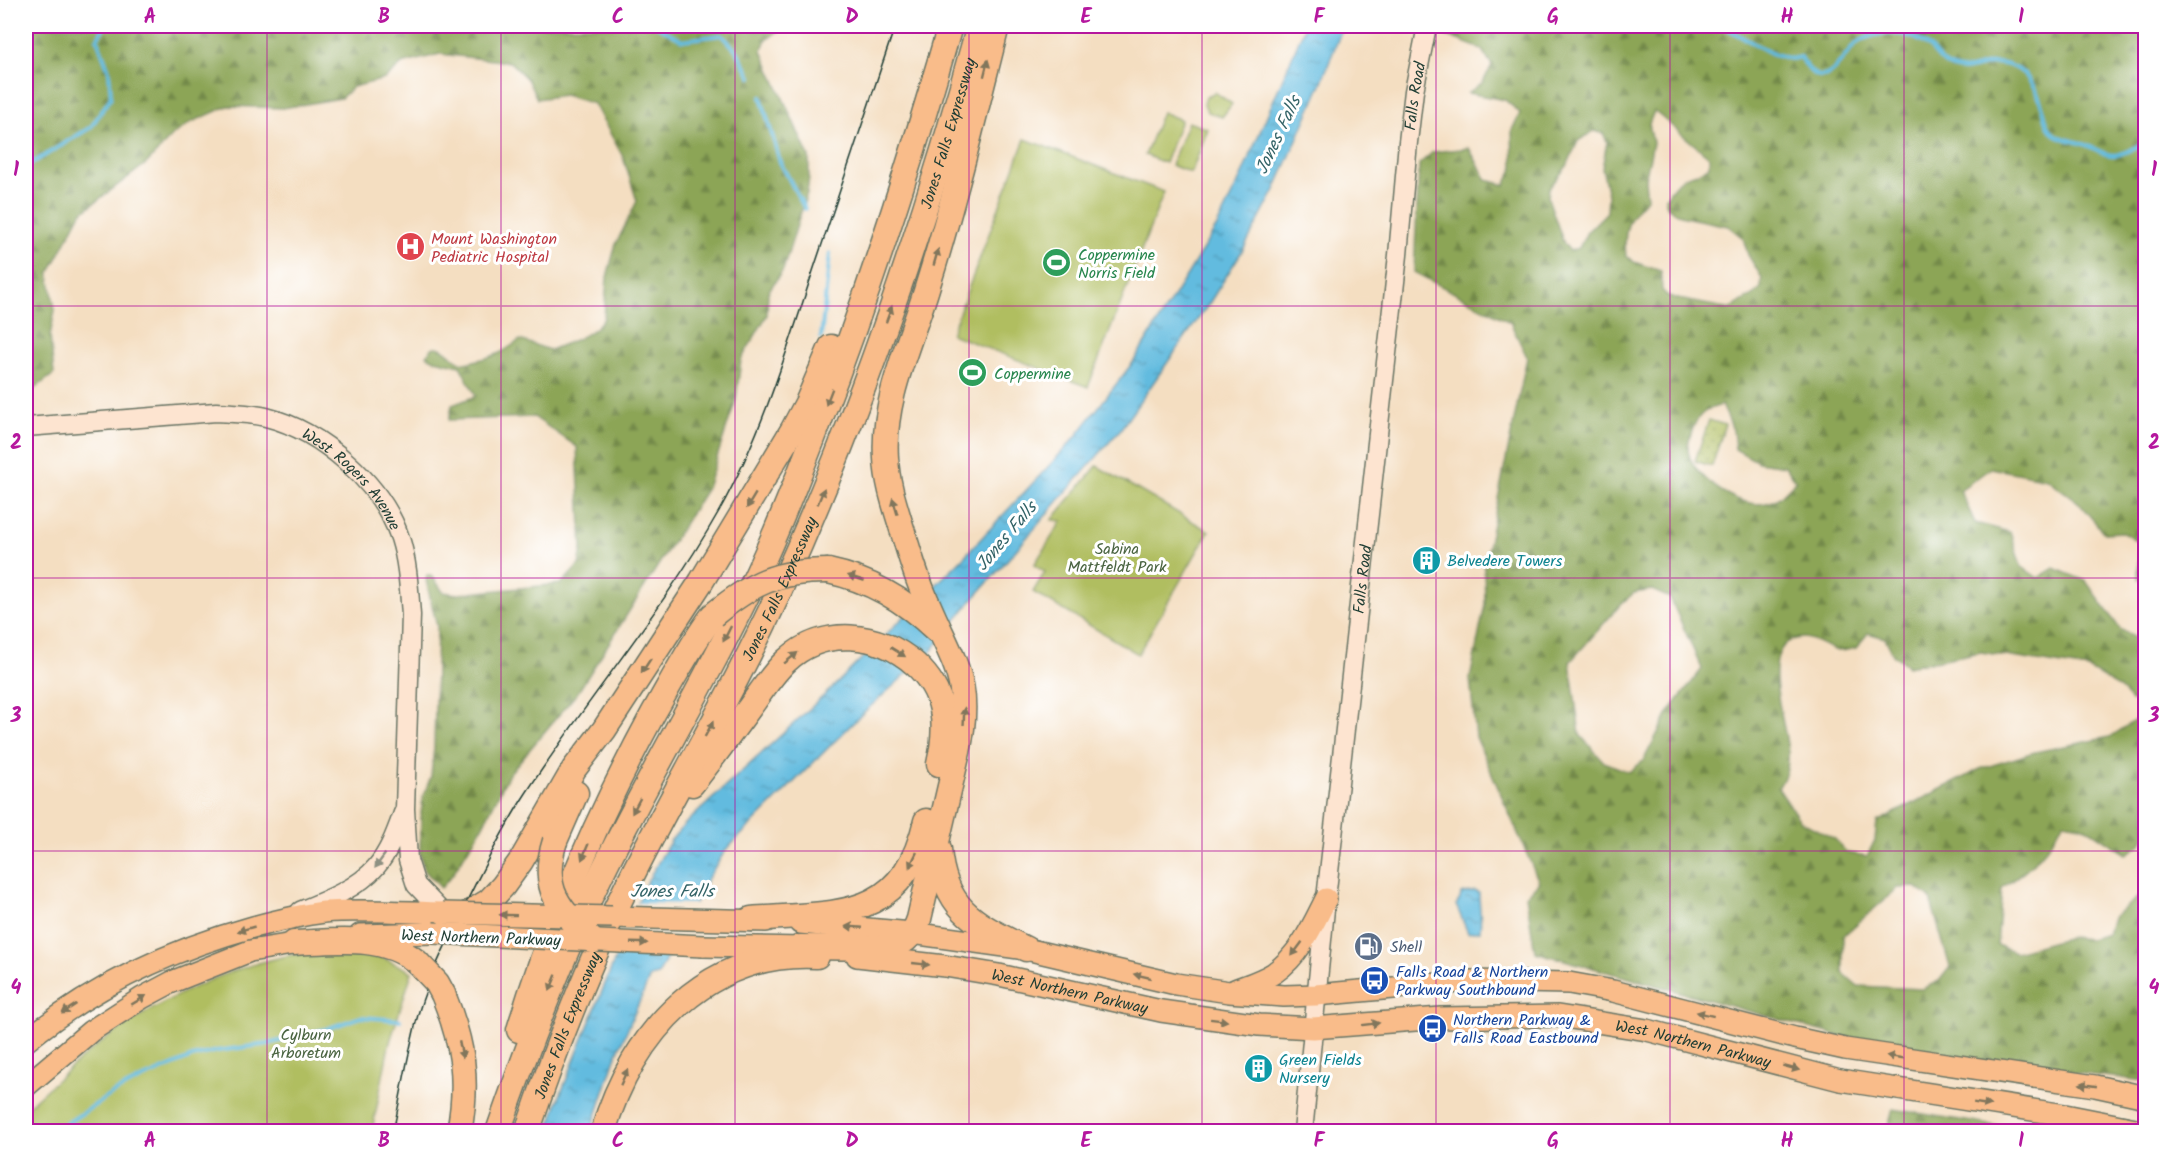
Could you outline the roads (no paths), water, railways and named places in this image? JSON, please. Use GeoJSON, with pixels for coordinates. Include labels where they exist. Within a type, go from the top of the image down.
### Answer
{"type":"FeatureCollection","features":[{"type":"Feature","properties":{"kind":"highway","name":"Jones Falls Expressway"},"geometry":{"type":"LineString","coordinates":[[497,1131],[570,940],[627,823],[752,586],[795,487],[848,346],[921,123],[950,26]]}},
{"type":"Feature","properties":{"kind":"highway","name":"Jones Falls Expressway"},"geometry":{"type":"LineString","coordinates":[[527,1131],[557,1046],[624,892],[751,649],[821,498],[901,282],[979,26]]}},
{"type":"Feature","properties":{"kind":"highway"},"geometry":{"type":"LineString","coordinates":[[800,947],[892,947],[907,941],[919,919],[963,729],[965,708],[960,675],[928,605],[912,562],[887,471],[885,437],[887,416],[946,223],[997,26]]}},
{"type":"Feature","properties":{"kind":"highway"},"geometry":{"type":"LineString","coordinates":[[467,914],[489,901],[546,837],[604,730],[732,531],[807,403],[921,123]]}},
{"type":"Feature","properties":{"kind":"highway"},"geometry":{"type":"LineString","coordinates":[[497,1131],[517,1035],[543,957],[578,869],[616,782],[687,653],[712,615],[745,590],[768,579],[799,572],[828,571],[850,576],[883,590],[922,617],[937,631],[950,649]]}},
{"type":"Feature","properties":{"kind":"highway"},"geometry":{"type":"LineString","coordinates":[[652,836],[787,660],[818,641],[836,637],[856,637],[885,644],[898,651],[921,670],[931,682],[940,700],[945,735],[923,834],[906,873],[890,891],[876,901],[861,907],[835,912],[751,919]]}},
{"type":"Feature","properties":{"kind":"highway"},"geometry":{"type":"LineString","coordinates":[[938,834],[944,878],[964,912],[978,924],[1026,949]]}},
{"type":"Feature","properties":{"kind":"highway"},"geometry":{"type":"LineString","coordinates":[[546,837],[549,881],[554,897],[566,916],[593,941]]}},
{"type":"Feature","properties":{"kind":"highway"},"geometry":{"type":"LineString","coordinates":[[294,943],[365,941],[402,952],[415,960],[437,983],[456,1030],[464,1066],[464,1109],[459,1131]]}},
{"type":"Feature","properties":{"kind":"highway"},"geometry":{"type":"LineString","coordinates":[[603,1131],[628,1068],[641,1048],[656,1029],[695,990],[719,975],[762,960],[809,955],[872,959]]}},
{"type":"Feature","properties":{"kind":"main road","name":"Falls Road"},"geometry":{"type":"LineString","coordinates":[[1303,1131],[1326,899],[1398,255],[1408,142],[1414,91],[1427,26]]}},
{"type":"Feature","properties":{"kind":"main road","name":"West Rogers Avenue"},"geometry":{"type":"LineString","coordinates":[[26,427],[216,412],[245,413],[268,418],[318,441],[357,471],[386,507],[400,539],[409,584],[411,615],[405,809],[408,866],[423,894],[443,913]]}},
{"type":"Feature","properties":{"kind":"main road","name":"West Rogers Avenue"},"geometry":{"type":"LineString","coordinates":[[271,922],[323,902],[370,874],[388,850],[405,809]]}},
{"type":"Feature","properties":{"kind":"main road"},"geometry":{"type":"LineString","coordinates":[[1229,992],[1274,973],[1292,957],[1306,938],[1326,899]]}},
{"type":"Feature","properties":{"kind":"main road","name":"West Northern Parkway"},"geometry":{"type":"LineString","coordinates":[[26,1041],[73,1006],[128,975],[190,948],[271,922],[324,912],[388,911],[751,919],[912,933],[1026,949],[1176,984],[1229,992],[1284,996],[1471,981],[1569,983],[1613,991],[1845,1049],[2095,1086],[2145,1097]]}},
{"type":"Feature","properties":{"kind":"main road","name":"West Northern Parkway"},"geometry":{"type":"LineString","coordinates":[[26,1086],[92,1031],[124,1009],[172,982],[250,951],[350,935],[434,933],[703,946],[800,947],[872,959],[945,966],[999,975],[1089,996],[1210,1019],[1259,1025],[1313,1028],[1441,1018],[1558,1016],[1647,1030],[1840,1080],[2065,1115],[2145,1131]]}},
{"type":"Feature","properties":{"kind":"water","name":"Jones Falls"},"geometry":{"type":"Polygon","coordinates":[[[1305,26],[1343,26],[1321,84],[1275,190],[1244,248],[1210,302],[1120,430],[963,611],[930,653],[863,713],[725,851],[708,878],[658,975],[650,977],[614,1061],[591,1131],[548,1132],[559,1098],[644,887],[671,840],[686,823],[832,688],[960,561],[1074,439],[1134,361],[1217,226],[1243,172],[1305,26]]]}},
{"type":"Feature","properties":{"kind":"water"},"geometry":{"type":"Polygon","coordinates":[[[1475,891],[1479,893],[1480,931],[1468,933],[1456,905],[1461,894],[1475,891]]]}},
{"type":"Feature","properties":{"kind":"waterway"},"geometry":{"type":"LineString","coordinates":[[26,167],[91,127],[111,97],[109,71],[97,39],[105,26]]}},
{"type":"Feature","properties":{"kind":"waterway"},"geometry":{"type":"LineString","coordinates":[[657,26],[682,40],[722,35],[737,51],[751,77]]}},
{"type":"Feature","properties":{"kind":"waterway"},"geometry":{"type":"LineString","coordinates":[[1575,32],[1577,26]]}},
{"type":"Feature","properties":{"kind":"waterway"},"geometry":{"type":"LineString","coordinates":[[1722,26],[1771,53],[1791,59],[1801,57],[1806,66],[1820,76],[1836,68],[1855,45],[1868,37],[1884,34],[1910,36],[1928,46],[1945,64],[1957,69],[1972,69],[1995,63],[2014,67],[2020,71],[2030,80],[2037,92],[2049,128],[2059,137],[2112,155],[2146,144]]}},
{"type":"Feature","properties":{"kind":"waterway"},"geometry":{"type":"LineString","coordinates":[[761,97],[780,162],[805,209]]}},
{"type":"Feature","properties":{"kind":"waterway"},"geometry":{"type":"LineString","coordinates":[[821,338],[830,253]]}},
{"type":"Feature","properties":{"kind":"waterway"},"geometry":{"type":"LineString","coordinates":[[58,1132],[67,1123],[115,1092],[192,1057],[268,1044],[361,1017],[400,1020]]}},
{"type":"Feature","properties":{"kind":"tram line"},"geometry":{"type":"LineString","coordinates":[[393,1132],[423,999],[443,950],[489,857],[545,764],[647,622],[696,549],[719,511],[746,456],[780,370],[895,26]]}},
{"type":"Feature","properties":{"kind":"place","name":"Mount Washington Pediatric Hospital"},"geometry":{"type":"Point","coordinates":[410,247]}},
{"type":"Feature","properties":{"kind":"place","name":"Coppermine Norris Field"},"geometry":{"type":"Point","coordinates":[1057,263]}},
{"type":"Feature","properties":{"kind":"place","name":"Coppermine"},"geometry":{"type":"Point","coordinates":[973,373]}},
{"type":"Feature","properties":{"kind":"place","name":"Belvedere Towers"},"geometry":{"type":"Point","coordinates":[1426,560]}},
{"type":"Feature","properties":{"kind":"place","name":"Shell"},"geometry":{"type":"Point","coordinates":[1369,946]}},
{"type":"Feature","properties":{"kind":"place","name":"Falls Road & Northern Parkway Southbound"},"geometry":{"type":"Point","coordinates":[1375,980]}},
{"type":"Feature","properties":{"kind":"place","name":"Northern Parkway & Falls Road Eastbound"},"geometry":{"type":"Point","coordinates":[1432,1028]}},
{"type":"Feature","properties":{"kind":"place","name":"Green Fields Nursery"},"geometry":{"type":"Point","coordinates":[1258,1068]}},
{"type":"Feature","properties":{"kind":"park label","name":"Sabina Mattfeldt Park"},"geometry":{"type":"Point","coordinates":[1117,557]}},
{"type":"Feature","properties":{"kind":"park label","name":"Cylburn Arboretum"},"geometry":{"type":"Point","coordinates":[306,1043]}}]}
